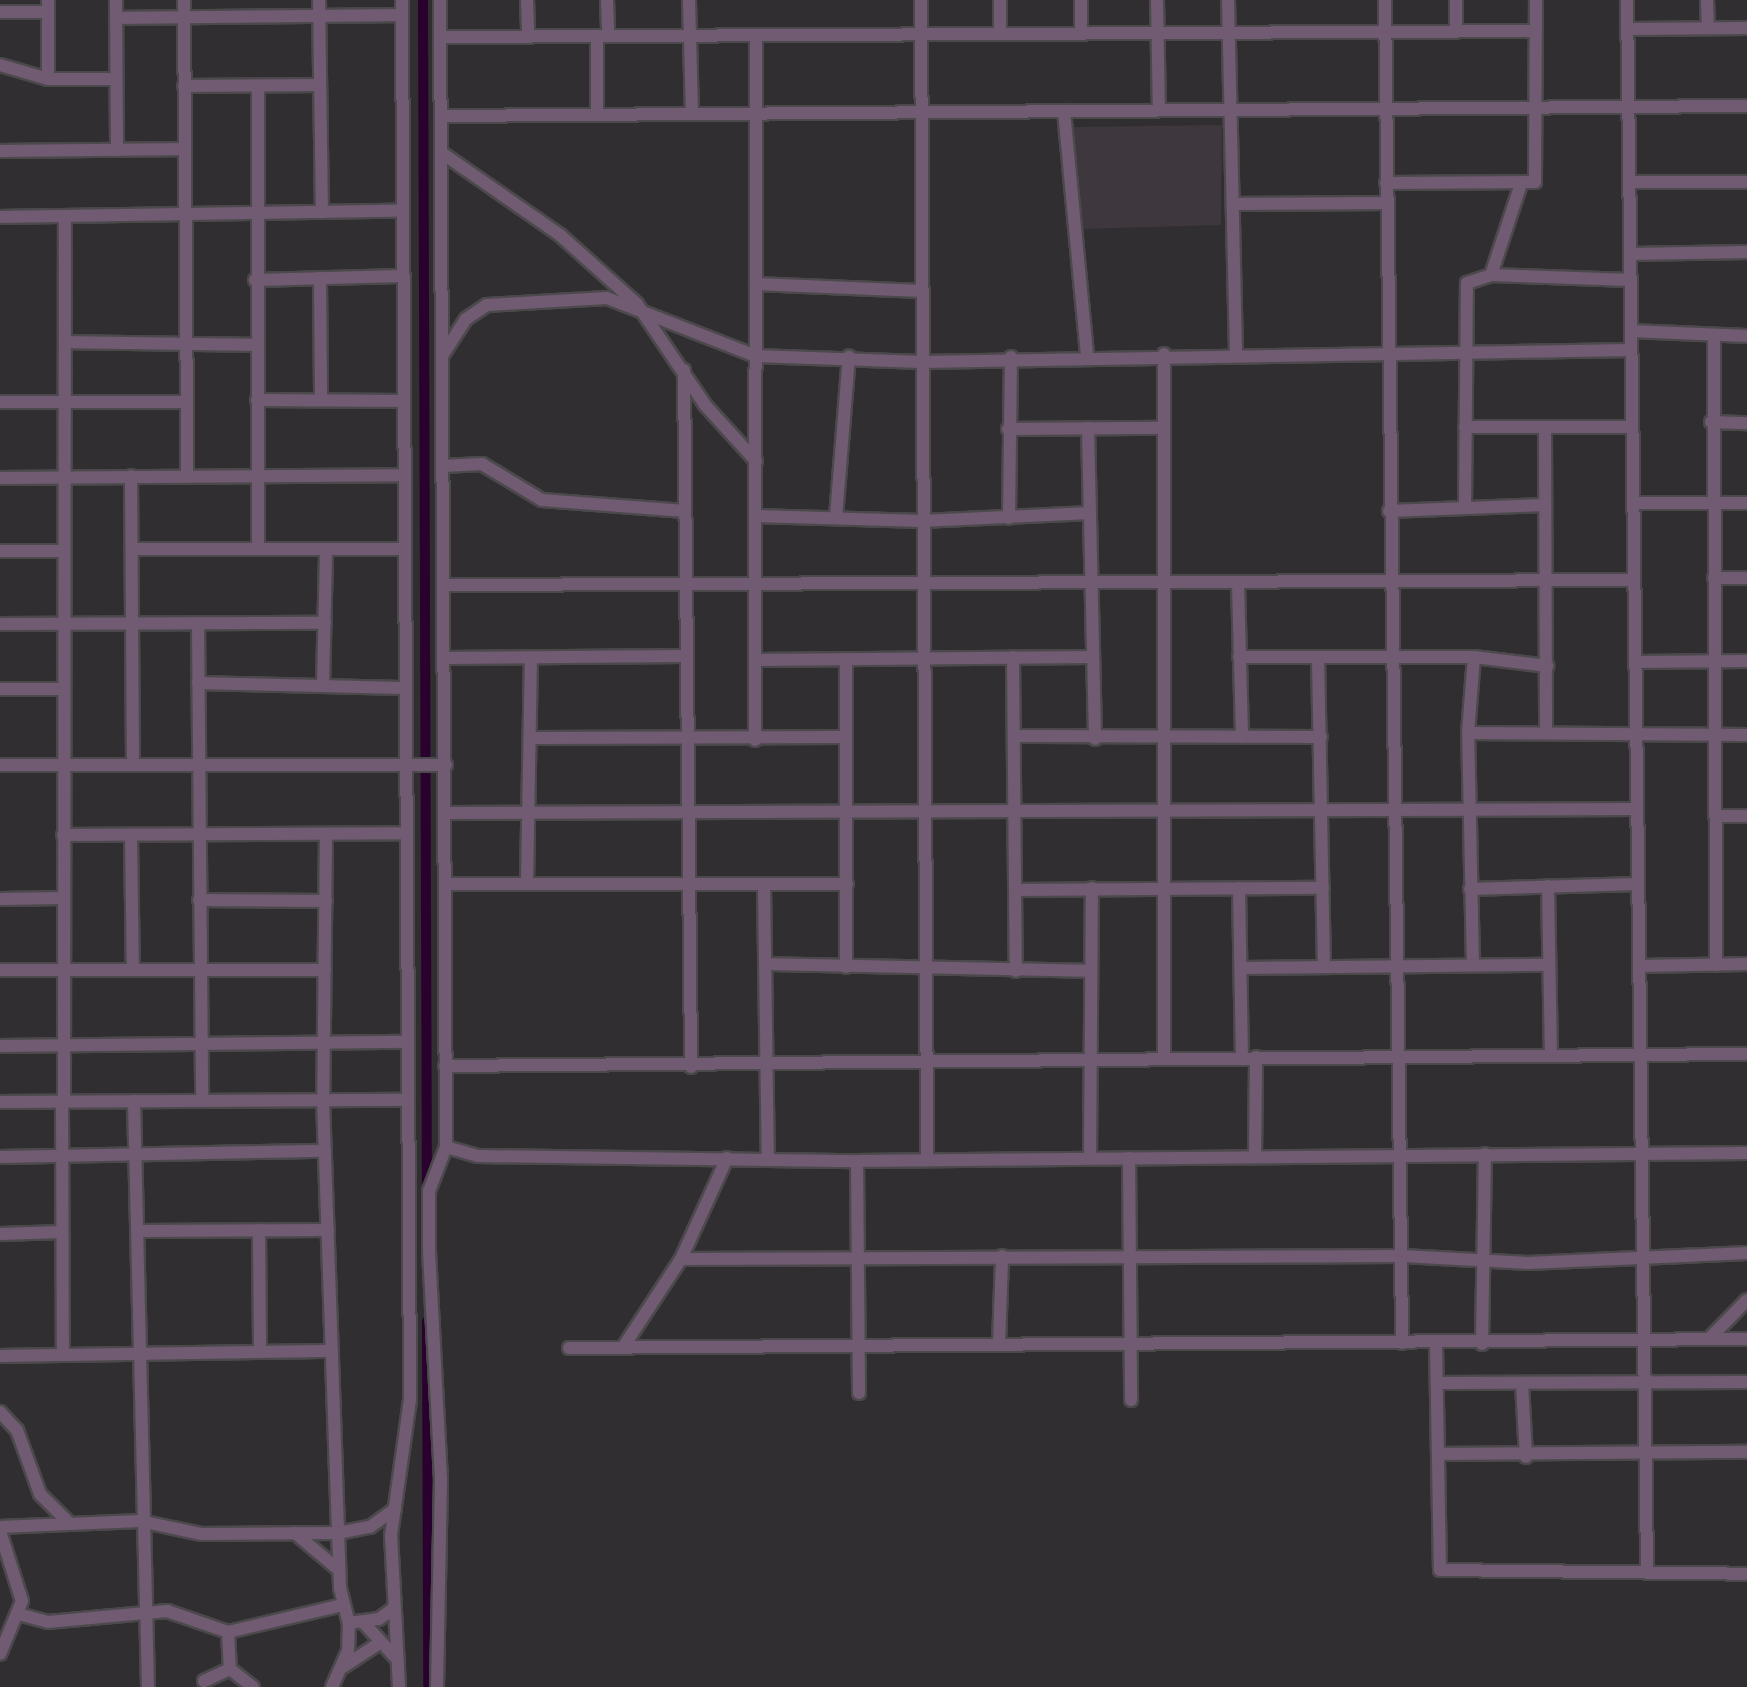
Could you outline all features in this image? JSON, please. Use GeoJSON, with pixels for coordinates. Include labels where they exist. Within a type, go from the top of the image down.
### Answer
{"type":"FeatureCollection","features":[{"type":"Feature","properties":{"kind":"street"},"geometry":{"type":"LineString","coordinates":[[116,0],[117,150]]}},
{"type":"Feature","properties":{"kind":"street"},"geometry":{"type":"LineString","coordinates":[[184,0],[187,476]]}},
{"type":"Feature","properties":{"kind":"street"},"geometry":{"type":"LineString","coordinates":[[319,0],[322,212]]}},
{"type":"Feature","properties":{"kind":"street"},"geometry":{"type":"LineString","coordinates":[[399,1687],[394,1608],[396,1509],[410,1400],[403,1042],[403,833],[409,764],[402,688],[402,0]]}},
{"type":"Feature","properties":{"kind":"street"},"geometry":{"type":"LineString","coordinates":[[437,1687],[441,1480],[429,1199],[446,1147],[446,813],[440,765],[445,658],[440,0]]}},
{"type":"Feature","properties":{"kind":"street"},"geometry":{"type":"LineString","coordinates":[[527,0],[528,36]]}},
{"type":"Feature","properties":{"kind":"street"},"geometry":{"type":"LineString","coordinates":[[598,115],[607,0]]}},
{"type":"Feature","properties":{"kind":"street"},"geometry":{"type":"LineString","coordinates":[[689,0],[692,114]]}},
{"type":"Feature","properties":{"kind":"street"},"geometry":{"type":"LineString","coordinates":[[921,0],[923,1061],[928,1158]]}},
{"type":"Feature","properties":{"kind":"street"},"geometry":{"type":"LineString","coordinates":[[1000,0],[1000,34]]}},
{"type":"Feature","properties":{"kind":"street"},"geometry":{"type":"LineString","coordinates":[[1081,0],[1082,34]]}},
{"type":"Feature","properties":{"kind":"street"},"geometry":{"type":"LineString","coordinates":[[1157,0],[1159,110]]}},
{"type":"Feature","properties":{"kind":"street"},"geometry":{"type":"LineString","coordinates":[[1228,0],[1236,354]]}},
{"type":"Feature","properties":{"kind":"street"},"geometry":{"type":"LineString","coordinates":[[1385,0],[1394,1154],[1403,1256],[1402,1343]]}},
{"type":"Feature","properties":{"kind":"street"},"geometry":{"type":"LineString","coordinates":[[1456,0],[1456,32]]}},
{"type":"Feature","properties":{"kind":"street"},"geometry":{"type":"LineString","coordinates":[[1386,183],[1520,184],[1537,180],[1536,0]]}},
{"type":"Feature","properties":{"kind":"street"},"geometry":{"type":"LineString","coordinates":[[1627,0],[1647,1573]]}},
{"type":"Feature","properties":{"kind":"street"},"geometry":{"type":"LineString","coordinates":[[1707,0],[1708,28]]}},
{"type":"Feature","properties":{"kind":"street"},"geometry":{"type":"LineString","coordinates":[[0,12],[48,6],[48,79]]}},
{"type":"Feature","properties":{"kind":"street"},"geometry":{"type":"LineString","coordinates":[[116,18],[402,16]]}},
{"type":"Feature","properties":{"kind":"street"},"geometry":{"type":"LineString","coordinates":[[1627,29],[1747,28]]}},
{"type":"Feature","properties":{"kind":"street"},"geometry":{"type":"LineString","coordinates":[[440,37],[1536,31]]}},
{"type":"Feature","properties":{"kind":"street"},"geometry":{"type":"LineString","coordinates":[[755,740],[756,36]]}},
{"type":"Feature","properties":{"kind":"street"},"geometry":{"type":"LineString","coordinates":[[0,66],[48,79],[116,79]]}},
{"type":"Feature","properties":{"kind":"street"},"geometry":{"type":"LineString","coordinates":[[184,86],[319,85]]}},
{"type":"Feature","properties":{"kind":"street"},"geometry":{"type":"LineString","coordinates":[[258,86],[258,549]]}},
{"type":"Feature","properties":{"kind":"street"},"geometry":{"type":"LineString","coordinates":[[443,116],[1747,106]]}},
{"type":"Feature","properties":{"kind":"street"},"geometry":{"type":"LineString","coordinates":[[1064,111],[1086,356]]}},
{"type":"Feature","properties":{"kind":"street"},"geometry":{"type":"LineString","coordinates":[[0,150],[184,149]]}},
{"type":"Feature","properties":{"kind":"street"},"geometry":{"type":"LineString","coordinates":[[442,153],[560,235],[637,304],[756,461]]}},
{"type":"Feature","properties":{"kind":"street"},"geometry":{"type":"LineString","coordinates":[[1629,182],[1747,182]]}},
{"type":"Feature","properties":{"kind":"street"},"geometry":{"type":"LineString","coordinates":[[1491,275],[1520,184]]}},
{"type":"Feature","properties":{"kind":"street"},"geometry":{"type":"LineString","coordinates":[[1234,204],[1386,203]]}},
{"type":"Feature","properties":{"kind":"street"},"geometry":{"type":"LineString","coordinates":[[0,217],[402,211]]}},
{"type":"Feature","properties":{"kind":"street"},"geometry":{"type":"LineString","coordinates":[[64,1355],[60,1156],[64,1046],[65,218]]}},
{"type":"Feature","properties":{"kind":"street"},"geometry":{"type":"LineString","coordinates":[[1630,254],[1747,252]]}},
{"type":"Feature","properties":{"kind":"street"},"geometry":{"type":"LineString","coordinates":[[1465,506],[1466,283],[1491,275],[1630,280]]}},
{"type":"Feature","properties":{"kind":"street"},"geometry":{"type":"LineString","coordinates":[[255,280],[402,276]]}},
{"type":"Feature","properties":{"kind":"street"},"geometry":{"type":"LineString","coordinates":[[320,278],[321,400]]}},
{"type":"Feature","properties":{"kind":"street"},"geometry":{"type":"LineString","coordinates":[[756,284],[921,291]]}},
{"type":"Feature","properties":{"kind":"street"},"geometry":{"type":"LineString","coordinates":[[442,356],[466,319],[487,305],[607,298],[637,304],[756,356],[921,362],[1164,354],[1632,350]]}},
{"type":"Feature","properties":{"kind":"street"},"geometry":{"type":"LineString","coordinates":[[1631,332],[1747,336]]}},
{"type":"Feature","properties":{"kind":"street"},"geometry":{"type":"LineString","coordinates":[[1714,336],[1711,422],[1716,965]]}},
{"type":"Feature","properties":{"kind":"street"},"geometry":{"type":"LineString","coordinates":[[65,342],[256,345]]}},
{"type":"Feature","properties":{"kind":"street"},"geometry":{"type":"LineString","coordinates":[[1164,354],[1164,1057]]}},
{"type":"Feature","properties":{"kind":"street"},"geometry":{"type":"LineString","coordinates":[[836,517],[849,357]]}},
{"type":"Feature","properties":{"kind":"street"},"geometry":{"type":"LineString","coordinates":[[1009,518],[1012,357]]}},
{"type":"Feature","properties":{"kind":"street"},"geometry":{"type":"LineString","coordinates":[[684,370],[691,1066]]}},
{"type":"Feature","properties":{"kind":"street"},"geometry":{"type":"LineString","coordinates":[[257,400],[402,401]]}},
{"type":"Feature","properties":{"kind":"street"},"geometry":{"type":"LineString","coordinates":[[0,402],[186,402]]}},
{"type":"Feature","properties":{"kind":"street"},"geometry":{"type":"LineString","coordinates":[[1711,422],[1747,423]]}},
{"type":"Feature","properties":{"kind":"street"},"geometry":{"type":"LineString","coordinates":[[1464,427],[1632,426]]}},
{"type":"Feature","properties":{"kind":"street"},"geometry":{"type":"LineString","coordinates":[[1088,428],[1096,739]]}},
{"type":"Feature","properties":{"kind":"street"},"geometry":{"type":"LineString","coordinates":[[1008,429],[1164,428]]}},
{"type":"Feature","properties":{"kind":"street"},"geometry":{"type":"LineString","coordinates":[[1545,428],[1546,732]]}},
{"type":"Feature","properties":{"kind":"street"},"geometry":{"type":"LineString","coordinates":[[443,466],[492,468],[542,500],[685,512]]}},
{"type":"Feature","properties":{"kind":"street"},"geometry":{"type":"LineString","coordinates":[[0,478],[402,474]]}},
{"type":"Feature","properties":{"kind":"street"},"geometry":{"type":"LineString","coordinates":[[131,476],[133,765]]}},
{"type":"Feature","properties":{"kind":"street"},"geometry":{"type":"LineString","coordinates":[[1633,503],[1747,503]]}},
{"type":"Feature","properties":{"kind":"street"},"geometry":{"type":"LineString","coordinates":[[1389,511],[1546,505]]}},
{"type":"Feature","properties":{"kind":"street"},"geometry":{"type":"LineString","coordinates":[[756,516],[922,521],[1090,514]]}},
{"type":"Feature","properties":{"kind":"street"},"geometry":{"type":"LineString","coordinates":[[132,549],[402,549]]}},
{"type":"Feature","properties":{"kind":"street"},"geometry":{"type":"LineString","coordinates":[[323,686],[326,550]]}},
{"type":"Feature","properties":{"kind":"street"},"geometry":{"type":"LineString","coordinates":[[0,551],[62,551]]}},
{"type":"Feature","properties":{"kind":"street"},"geometry":{"type":"LineString","coordinates":[[1714,578],[1747,578]]}},
{"type":"Feature","properties":{"kind":"street"},"geometry":{"type":"LineString","coordinates":[[444,585],[756,582],[922,589],[1634,580]]}},
{"type":"Feature","properties":{"kind":"street"},"geometry":{"type":"LineString","coordinates":[[1238,583],[1242,737]]}},
{"type":"Feature","properties":{"kind":"street"},"geometry":{"type":"LineString","coordinates":[[198,623],[202,1101]]}},
{"type":"Feature","properties":{"kind":"street"},"geometry":{"type":"LineString","coordinates":[[0,624],[325,623]]}},
{"type":"Feature","properties":{"kind":"street"},"geometry":{"type":"LineString","coordinates":[[445,658],[685,656]]}},
{"type":"Feature","properties":{"kind":"street"},"geometry":{"type":"LineString","coordinates":[[527,883],[531,657]]}},
{"type":"Feature","properties":{"kind":"street"},"geometry":{"type":"LineString","coordinates":[[1013,657],[1016,971]]}},
{"type":"Feature","properties":{"kind":"street"},"geometry":{"type":"LineString","coordinates":[[756,660],[922,662],[1092,657]]}},
{"type":"Feature","properties":{"kind":"street"},"geometry":{"type":"LineString","coordinates":[[1239,657],[1474,657],[1547,666]]}},
{"type":"Feature","properties":{"kind":"street"},"geometry":{"type":"LineString","coordinates":[[1318,657],[1324,966]]}},
{"type":"Feature","properties":{"kind":"street"},"geometry":{"type":"LineString","coordinates":[[1473,964],[1468,733],[1474,657]]}},
{"type":"Feature","properties":{"kind":"street"},"geometry":{"type":"LineString","coordinates":[[846,660],[846,967]]}},
{"type":"Feature","properties":{"kind":"street"},"geometry":{"type":"LineString","coordinates":[[1635,662],[1747,661]]}},
{"type":"Feature","properties":{"kind":"street"},"geometry":{"type":"LineString","coordinates":[[198,683],[402,688]]}},
{"type":"Feature","properties":{"kind":"street"},"geometry":{"type":"LineString","coordinates":[[0,688],[62,689]]}},
{"type":"Feature","properties":{"kind":"street"},"geometry":{"type":"LineString","coordinates":[[1468,733],[1747,735]]}},
{"type":"Feature","properties":{"kind":"street"},"geometry":{"type":"LineString","coordinates":[[1015,736],[1321,737]]}},
{"type":"Feature","properties":{"kind":"street"},"geometry":{"type":"LineString","coordinates":[[531,738],[686,741],[844,737]]}},
{"type":"Feature","properties":{"kind":"street"},"geometry":{"type":"LineString","coordinates":[[0,765],[440,765]]}},
{"type":"Feature","properties":{"kind":"street"},"geometry":{"type":"LineString","coordinates":[[446,813],[922,815],[1637,809]]}},
{"type":"Feature","properties":{"kind":"street"},"geometry":{"type":"LineString","coordinates":[[1716,816],[1747,816]]}},
{"type":"Feature","properties":{"kind":"street"},"geometry":{"type":"LineString","coordinates":[[63,835],[403,833]]}},
{"type":"Feature","properties":{"kind":"street"},"geometry":{"type":"LineString","coordinates":[[326,834],[325,1151],[342,1605],[356,1623],[395,1657]]}},
{"type":"Feature","properties":{"kind":"street"},"geometry":{"type":"LineString","coordinates":[[131,835],[133,970]]}},
{"type":"Feature","properties":{"kind":"street"},"geometry":{"type":"LineString","coordinates":[[445,884],[846,884]]}},
{"type":"Feature","properties":{"kind":"street"},"geometry":{"type":"LineString","coordinates":[[1470,888],[1638,884]]}},
{"type":"Feature","properties":{"kind":"street"},"geometry":{"type":"LineString","coordinates":[[764,885],[768,1158]]}},
{"type":"Feature","properties":{"kind":"street"},"geometry":{"type":"LineString","coordinates":[[1548,886],[1550,1055]]}},
{"type":"Feature","properties":{"kind":"street"},"geometry":{"type":"LineString","coordinates":[[1090,1158],[1092,888]]}},
{"type":"Feature","properties":{"kind":"street"},"geometry":{"type":"LineString","coordinates":[[1239,888],[1255,1157]]}},
{"type":"Feature","properties":{"kind":"street"},"geometry":{"type":"LineString","coordinates":[[1015,890],[1323,888]]}},
{"type":"Feature","properties":{"kind":"street"},"geometry":{"type":"LineString","coordinates":[[0,898],[64,898]]}},
{"type":"Feature","properties":{"kind":"street"},"geometry":{"type":"LineString","coordinates":[[200,900],[326,901]]}},
{"type":"Feature","properties":{"kind":"street"},"geometry":{"type":"LineString","coordinates":[[765,964],[923,973],[1090,971]]}},
{"type":"Feature","properties":{"kind":"street"},"geometry":{"type":"LineString","coordinates":[[1639,966],[1747,964]]}},
{"type":"Feature","properties":{"kind":"street"},"geometry":{"type":"LineString","coordinates":[[1242,968],[1548,966]]}},
{"type":"Feature","properties":{"kind":"street"},"geometry":{"type":"LineString","coordinates":[[0,970],[325,970]]}},
{"type":"Feature","properties":{"kind":"street"},"geometry":{"type":"LineString","coordinates":[[0,1046],[403,1042]]}},
{"type":"Feature","properties":{"kind":"street"},"geometry":{"type":"LineString","coordinates":[[444,1066],[767,1067],[1164,1057],[1747,1054]]}},
{"type":"Feature","properties":{"kind":"street"},"geometry":{"type":"LineString","coordinates":[[0,1102],[405,1100]]}},
{"type":"Feature","properties":{"kind":"street"},"geometry":{"type":"LineString","coordinates":[[134,1101],[148,1687]]}},
{"type":"Feature","properties":{"kind":"street"},"geometry":{"type":"LineString","coordinates":[[446,1147],[478,1156],[857,1161],[1747,1154]]}},
{"type":"Feature","properties":{"kind":"street"},"geometry":{"type":"LineString","coordinates":[[0,1157],[325,1151]]}},
{"type":"Feature","properties":{"kind":"street"},"geometry":{"type":"LineString","coordinates":[[1482,1344],[1485,1154]]}},
{"type":"Feature","properties":{"kind":"street"},"geometry":{"type":"LineString","coordinates":[[624,1346],[681,1259],[727,1158]]}},
{"type":"Feature","properties":{"kind":"street"},"geometry":{"type":"LineString","coordinates":[[1129,1158],[1131,1400]]}},
{"type":"Feature","properties":{"kind":"street"},"geometry":{"type":"LineString","coordinates":[[857,1161],[859,1393]]}},
{"type":"Feature","properties":{"kind":"street"},"geometry":{"type":"LineString","coordinates":[[259,1230],[260,1352]]}},
{"type":"Feature","properties":{"kind":"street"},"geometry":{"type":"LineString","coordinates":[[139,1231],[328,1230]]}},
{"type":"Feature","properties":{"kind":"street"},"geometry":{"type":"LineString","coordinates":[[0,1234],[62,1232]]}},
{"type":"Feature","properties":{"kind":"street"},"geometry":{"type":"LineString","coordinates":[[681,1259],[1130,1254],[1482,1260],[1747,1253]]}},
{"type":"Feature","properties":{"kind":"street"},"geometry":{"type":"LineString","coordinates":[[1000,1344],[1002,1256]]}},
{"type":"Feature","properties":{"kind":"street"},"geometry":{"type":"LineString","coordinates":[[1710,1338],[1747,1300]]}},
{"type":"Feature","properties":{"kind":"street"},"geometry":{"type":"LineString","coordinates":[[569,1348],[1747,1339]]}},
{"type":"Feature","properties":{"kind":"street"},"geometry":{"type":"LineString","coordinates":[[1436,1343],[1436,1561],[1444,1572],[1747,1574]]}},
{"type":"Feature","properties":{"kind":"street"},"geometry":{"type":"LineString","coordinates":[[0,1356],[332,1351]]}},
{"type":"Feature","properties":{"kind":"street"},"geometry":{"type":"LineString","coordinates":[[1437,1383],[1747,1382]]}},
{"type":"Feature","properties":{"kind":"street"},"geometry":{"type":"LineString","coordinates":[[1522,1383],[1526,1457]]}},
{"type":"Feature","properties":{"kind":"street"},"geometry":{"type":"LineString","coordinates":[[0,1412],[17,1430],[40,1494],[70,1524]]}},
{"type":"Feature","properties":{"kind":"street"},"geometry":{"type":"LineString","coordinates":[[1438,1454],[1526,1457],[1646,1451],[1747,1452]]}},
{"type":"Feature","properties":{"kind":"street"},"geometry":{"type":"LineString","coordinates":[[0,1654],[22,1615],[20,1583],[0,1529],[144,1521],[201,1534],[338,1533],[370,1527],[396,1509]]}},
{"type":"Feature","properties":{"kind":"street"},"geometry":{"type":"LineString","coordinates":[[295,1533],[340,1570]]}},
{"type":"Feature","properties":{"kind":"street"},"geometry":{"type":"LineString","coordinates":[[22,1615],[48,1622],[146,1616],[167,1611],[228,1632],[342,1605]]}},
{"type":"Feature","properties":{"kind":"street"},"geometry":{"type":"LineString","coordinates":[[356,1623],[394,1608]]}},
{"type":"Feature","properties":{"kind":"street"},"geometry":{"type":"LineString","coordinates":[[335,1686],[356,1623]]}},
{"type":"Feature","properties":{"kind":"street"},"geometry":{"type":"LineString","coordinates":[[228,1632],[230,1668],[253,1687]]}},
{"type":"Feature","properties":{"kind":"street"},"geometry":{"type":"LineString","coordinates":[[343,1666],[381,1642]]}},
{"type":"Feature","properties":{"kind":"street"},"geometry":{"type":"LineString","coordinates":[[204,1681],[230,1668]]}},
{"type":"Feature","properties":{"kind":"shaded area"},"geometry":{"type":"Polygon","coordinates":[[[1222,125],[1221,225],[1079,229],[1074,127],[1222,125]]]}},
{"type":"Feature","properties":{"kind":"waterway"},"geometry":{"type":"LineString","coordinates":[[423,0],[427,1189]]}},
{"type":"Feature","properties":{"kind":"waterway"},"geometry":{"type":"LineString","coordinates":[[427,1321],[428,1687]]}}]}
